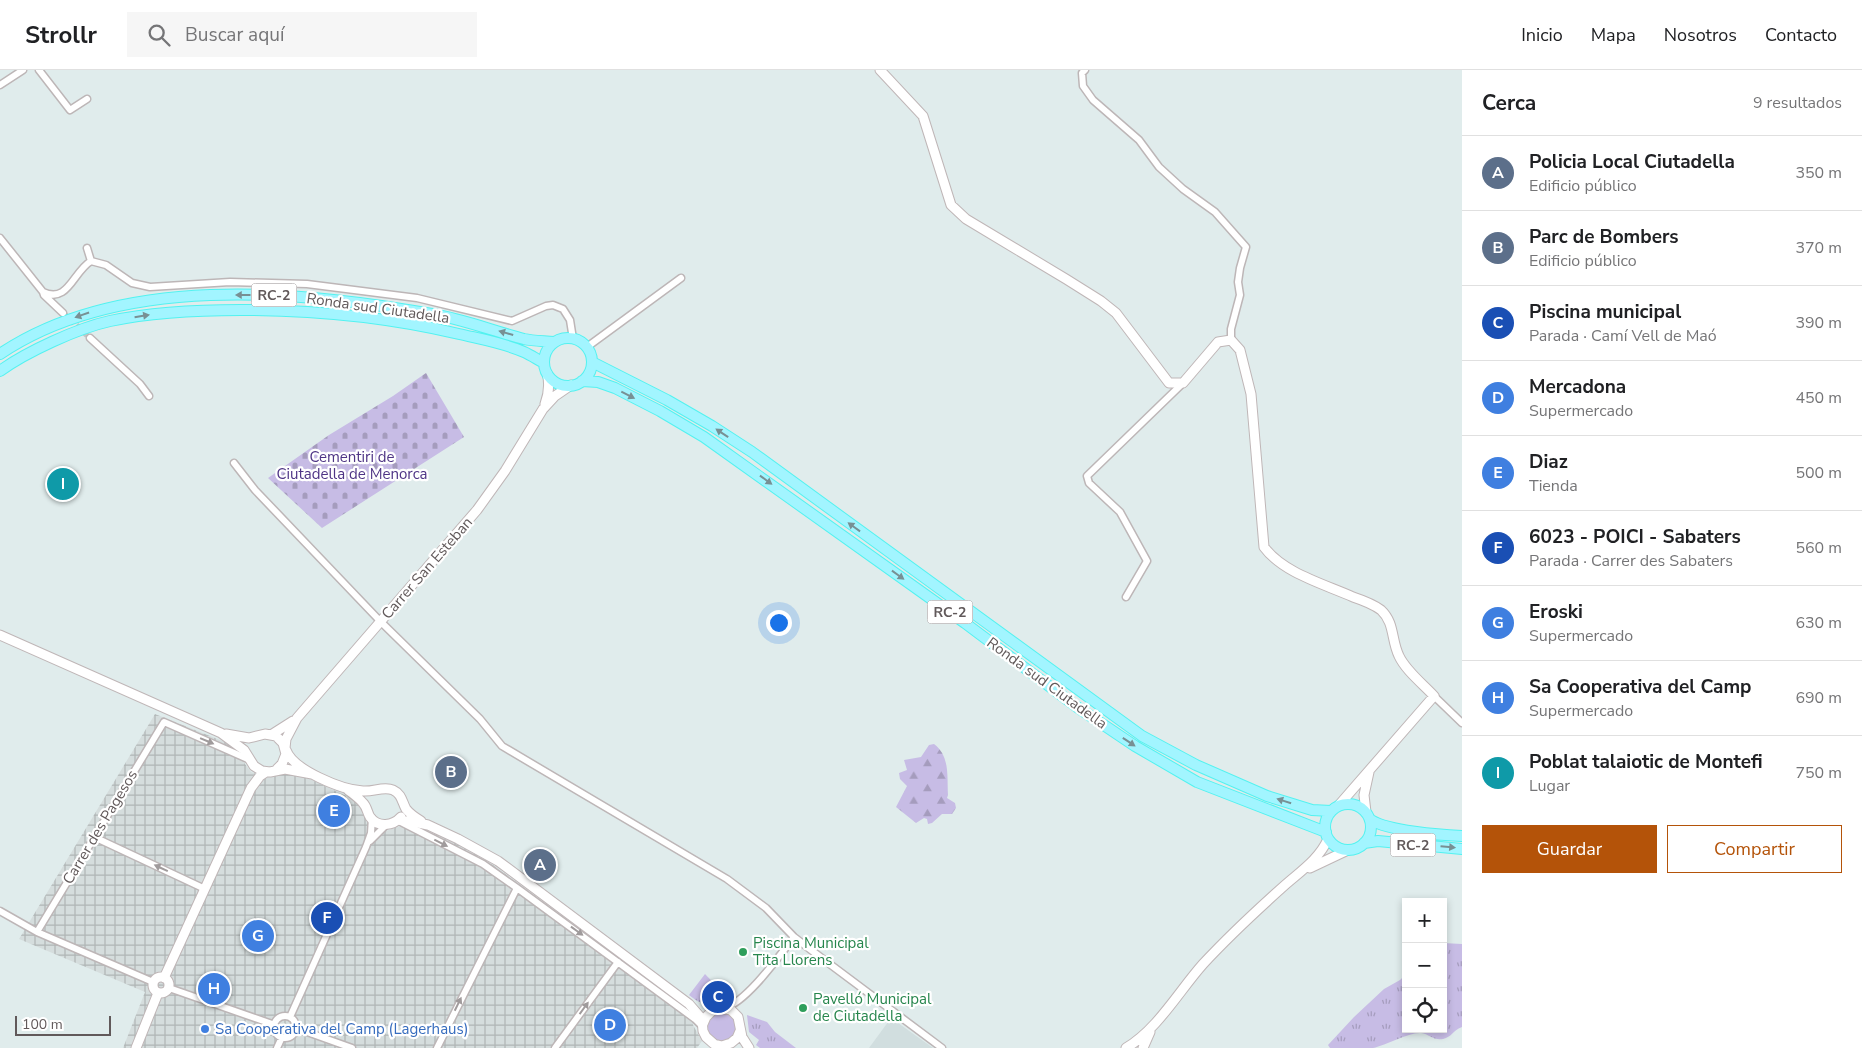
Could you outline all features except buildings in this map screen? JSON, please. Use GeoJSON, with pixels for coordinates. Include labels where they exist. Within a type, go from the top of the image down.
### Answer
{"type":"FeatureCollection","features":[{"type":"Feature","properties":{"kind":"main road","name":"Ronda sud Ciutadella"},"geometry":{"type":"LineString","coordinates":[[0,354],[56,324],[95,311],[180,297],[244,294],[316,297],[433,314],[525,339],[554,342]]}},
{"type":"Feature","properties":{"kind":"main road","name":"Ronda sud Ciutadella"},"geometry":{"type":"LineString","coordinates":[[0,371],[23,356],[66,336],[108,322],[154,314],[203,310],[288,310],[365,316],[438,329],[492,342],[524,352],[546,368]]}},
{"type":"Feature","properties":{"kind":"main road","name":"RC-2"},"geometry":{"type":"LineString","coordinates":[[554,342],[560,339],[573,339]]}},
{"type":"Feature","properties":{"kind":"main road"},"geometry":{"type":"LineString","coordinates":[[573,339],[586,347],[592,362],[590,370],[582,381]]}},
{"type":"Feature","properties":{"kind":"main road"},"geometry":{"type":"LineString","coordinates":[[546,368],[546,352],[554,342]]}},
{"type":"Feature","properties":{"kind":"main road","name":"Ronda sud Ciutadella"},"geometry":{"type":"LineString","coordinates":[[592,362],[667,400],[752,452],[1142,736],[1196,765],[1267,796],[1312,810],[1335,808]]}},
{"type":"Feature","properties":{"kind":"main road","name":"RC-2"},"geometry":{"type":"LineString","coordinates":[[546,368],[557,383],[571,385],[582,381]]}},
{"type":"Feature","properties":{"kind":"main road","name":"Ronda sud Ciutadella"},"geometry":{"type":"LineString","coordinates":[[582,381],[598,382],[615,388],[660,411],[704,437],[965,623],[1077,707],[1135,746],[1197,782],[1327,835]]}},
{"type":"Feature","properties":{"kind":"main road","name":"RC-2"},"geometry":{"type":"LineString","coordinates":[[1335,808],[1350,803],[1360,807],[1378,825],[1462,836]]}},
{"type":"Feature","properties":{"kind":"main road"},"geometry":{"type":"LineString","coordinates":[[1327,835],[1326,818],[1335,808]]}},
{"type":"Feature","properties":{"kind":"main road","name":"RC-2"},"geometry":{"type":"LineString","coordinates":[[1327,835],[1340,848],[1348,850],[1358,848],[1370,836],[1368,816]]}},
{"type":"Feature","properties":{"kind":"main road","name":"RC-2"},"geometry":{"type":"LineString","coordinates":[[1364,844],[1378,841],[1462,849]]}},
{"type":"Feature","properties":{"kind":"street"},"geometry":{"type":"LineString","coordinates":[[0,85],[23,70]]}},
{"type":"Feature","properties":{"kind":"street"},"geometry":{"type":"LineString","coordinates":[[39,70],[70,110],[87,99]]}},
{"type":"Feature","properties":{"kind":"street"},"geometry":{"type":"LineString","coordinates":[[880,70],[923,116],[951,205],[966,219],[1101,301],[1116,313],[1169,383],[1182,383]]}},
{"type":"Feature","properties":{"kind":"street"},"geometry":{"type":"LineString","coordinates":[[1085,70],[1082,73],[1083,86],[1093,100],[1139,140],[1158,167],[1183,189],[1215,212],[1246,247],[1240,268],[1238,282],[1240,295],[1230,329],[1230,340],[1240,350],[1251,394],[1264,547],[1274,559],[1286,568],[1381,610],[1390,623],[1396,650],[1403,662],[1434,696],[1462,722]]}},
{"type":"Feature","properties":{"kind":"street"},"geometry":{"type":"LineString","coordinates":[[0,238],[43,292],[44,296],[63,313]]}},
{"type":"Feature","properties":{"kind":"street"},"geometry":{"type":"LineString","coordinates":[[87,248],[91,261]]}},
{"type":"Feature","properties":{"kind":"street"},"geometry":{"type":"LineString","coordinates":[[43,292],[53,295],[65,291],[81,267],[91,261],[106,265],[132,283],[150,287],[230,282],[307,284],[417,298],[512,321],[546,306],[553,305],[562,309],[570,320],[573,339]]}},
{"type":"Feature","properties":{"kind":"street"},"geometry":{"type":"LineString","coordinates":[[586,347],[682,278]]}},
{"type":"Feature","properties":{"kind":"street"},"geometry":{"type":"LineString","coordinates":[[90,338],[140,384],[149,396]]}},
{"type":"Feature","properties":{"kind":"street"},"geometry":{"type":"LineString","coordinates":[[1126,597],[1148,561],[1120,512],[1088,483],[1087,476],[1182,383],[1218,342],[1230,340]]}},
{"type":"Feature","properties":{"kind":"street","name":"Carrer San Esteban"},"geometry":{"type":"LineString","coordinates":[[543,409],[550,381],[546,368]]}},
{"type":"Feature","properties":{"kind":"street","name":"Carrer San Esteban"},"geometry":{"type":"LineString","coordinates":[[271,735],[286,727],[297,718],[477,510],[504,472],[543,409],[555,396],[571,385]]}},
{"type":"Feature","properties":{"kind":"street"},"geometry":{"type":"LineString","coordinates":[[234,463],[255,490],[381,622],[480,719],[502,746],[727,879],[766,908],[794,937],[942,1048]]}},
{"type":"Feature","properties":{"kind":"street"},"geometry":{"type":"LineString","coordinates":[[0,635],[220,733],[240,746],[251,761],[266,772]]}},
{"type":"Feature","properties":{"kind":"street"},"geometry":{"type":"LineString","coordinates":[[1335,808],[1434,696]]}},
{"type":"Feature","properties":{"kind":"street","name":"Carrer San Esteban"},"geometry":{"type":"LineString","coordinates":[[286,749],[286,738],[297,718]]}},
{"type":"Feature","properties":{"kind":"street","name":"Carrer des Pagesos"},"geometry":{"type":"LineString","coordinates":[[37,932],[164,722],[251,761]]}},
{"type":"Feature","properties":{"kind":"street"},"geometry":{"type":"LineString","coordinates":[[220,733],[244,738],[271,735],[280,739],[289,757],[312,774],[340,786],[358,791],[370,792],[388,788],[402,797],[403,812],[398,820]]}},
{"type":"Feature","properties":{"kind":"street"},"geometry":{"type":"LineString","coordinates":[[251,788],[250,747],[254,740],[260,736]]}},
{"type":"Feature","properties":{"kind":"street"},"geometry":{"type":"LineString","coordinates":[[277,769],[284,761],[286,749]]}},
{"type":"Feature","properties":{"kind":"street"},"geometry":{"type":"LineString","coordinates":[[164,978],[251,788],[260,776],[277,769],[312,774]]}},
{"type":"Feature","properties":{"kind":"street"},"geometry":{"type":"LineString","coordinates":[[1368,816],[1364,795],[1370,770]]}},
{"type":"Feature","properties":{"kind":"street"},"geometry":{"type":"LineString","coordinates":[[340,786],[356,796],[379,824],[386,825]]}},
{"type":"Feature","properties":{"kind":"street"},"geometry":{"type":"LineString","coordinates":[[290,1017],[366,847],[371,833],[370,798],[379,790]]}},
{"type":"Feature","properties":{"kind":"street"},"geometry":{"type":"LineString","coordinates":[[404,805],[413,816],[428,826]]}},
{"type":"Feature","properties":{"kind":"street"},"geometry":{"type":"LineString","coordinates":[[366,847],[374,835],[386,825],[398,820],[428,826],[458,839],[498,861],[689,1004],[698,1013],[706,1037],[711,1042],[710,1047],[731,1043],[748,1048]]}},
{"type":"Feature","properties":{"kind":"street"},"geometry":{"type":"LineString","coordinates":[[398,820],[483,864],[703,1025]]}},
{"type":"Feature","properties":{"kind":"street"},"geometry":{"type":"LineString","coordinates":[[1126,1048],[1137,1041],[1157,1020],[1202,965],[1264,904],[1320,854],[1327,835]]}},
{"type":"Feature","properties":{"kind":"street"},"geometry":{"type":"LineString","coordinates":[[94,837],[205,889]]}},
{"type":"Feature","properties":{"kind":"street"},"geometry":{"type":"LineString","coordinates":[[1301,872],[1348,850]]}},
{"type":"Feature","properties":{"kind":"street"},"geometry":{"type":"LineString","coordinates":[[437,1048],[517,888]]}},
{"type":"Feature","properties":{"kind":"street"},"geometry":{"type":"LineString","coordinates":[[0,911],[37,932],[153,982]]}},
{"type":"Feature","properties":{"kind":"street"},"geometry":{"type":"LineString","coordinates":[[738,1017],[738,1011],[747,994],[794,937]]}},
{"type":"Feature","properties":{"kind":"street"},"geometry":{"type":"LineString","coordinates":[[556,1048],[618,962]]}},
{"type":"Feature","properties":{"kind":"street"},"geometry":{"type":"LineString","coordinates":[[153,982],[159,977],[164,978],[168,981],[169,988]]}},
{"type":"Feature","properties":{"kind":"street"},"geometry":{"type":"LineString","coordinates":[[153,982],[154,989],[158,993],[164,993],[169,988]]}},
{"type":"Feature","properties":{"kind":"street"},"geometry":{"type":"LineString","coordinates":[[169,988],[275,1024]]}},
{"type":"Feature","properties":{"kind":"street"},"geometry":{"type":"LineString","coordinates":[[136,1048],[158,993]]}},
{"type":"Feature","properties":{"kind":"street"},"geometry":{"type":"LineString","coordinates":[[689,1004],[710,1011],[735,1003],[747,994]]}},
{"type":"Feature","properties":{"kind":"street"},"geometry":{"type":"LineString","coordinates":[[724,1008],[731,1010],[738,1017],[741,1024],[737,1038],[731,1043]]}},
{"type":"Feature","properties":{"kind":"street"},"geometry":{"type":"LineString","coordinates":[[703,1025],[710,1011]]}},
{"type":"Feature","properties":{"kind":"street"},"geometry":{"type":"LineString","coordinates":[[290,1017],[280,1017],[275,1024],[277,1033],[282,1037],[291,1036],[296,1028]]}},
{"type":"Feature","properties":{"kind":"street"},"geometry":{"type":"LineString","coordinates":[[290,1017],[296,1028]]}},
{"type":"Feature","properties":{"kind":"street"},"geometry":{"type":"LineString","coordinates":[[1143,1048],[1148,1034],[1157,1020]]}},
{"type":"Feature","properties":{"kind":"street"},"geometry":{"type":"LineString","coordinates":[[296,1028],[352,1048]]}},
{"type":"Feature","properties":{"kind":"street"},"geometry":{"type":"LineString","coordinates":[[740,1031],[748,1048]]}},
{"type":"Feature","properties":{"kind":"street"},"geometry":{"type":"LineString","coordinates":[[277,1048],[282,1037]]}},
{"type":"Feature","properties":{"kind":"shaded area"},"geometry":{"type":"Polygon","coordinates":[[[155,714],[230,744],[251,772],[265,777],[280,773],[299,774],[353,799],[360,804],[367,823],[383,832],[410,823],[457,844],[489,862],[692,1012],[693,1025],[702,1041],[697,1048],[123,1048],[145,992],[19,939],[155,714]]]}},
{"type":"Feature","properties":{"kind":"shaded area"},"geometry":{"type":"Polygon","coordinates":[[[891,1018],[933,1048],[869,1048],[891,1018]]]}},
{"type":"Feature","properties":{"kind":"green space","name":"Cementiri de Ciutadella de Menorca"},"geometry":{"type":"Polygon","coordinates":[[[426,373],[464,437],[322,528],[268,478],[329,435],[393,396],[426,373]]]}},
{"type":"Feature","properties":{"kind":"green space"},"geometry":{"type":"Polygon","coordinates":[[[934,744],[943,754],[945,760],[947,798],[955,803],[956,808],[952,814],[942,814],[932,823],[928,824],[927,819],[924,818],[916,823],[896,807],[907,786],[900,779],[899,773],[907,770],[904,760],[921,757],[929,745],[934,744]]]}},
{"type":"Feature","properties":{"kind":"green space"},"geometry":{"type":"Polygon","coordinates":[[[1447,943],[1462,944],[1462,1027],[1443,1039],[1437,1039],[1421,1033],[1447,1033],[1447,943]]]}},
{"type":"Feature","properties":{"kind":"green space"},"geometry":{"type":"Polygon","coordinates":[[[705,974],[727,997],[715,996],[716,999],[705,1003],[699,1002],[689,995],[705,974]]]}},
{"type":"Feature","properties":{"kind":"green space"},"geometry":{"type":"Polygon","coordinates":[[[1402,978],[1402,1033],[1416,1033],[1373,1048],[1330,1048],[1328,1045],[1354,1017],[1384,989],[1402,978]]]}},
{"type":"Feature","properties":{"kind":"green space"},"geometry":{"type":"Polygon","coordinates":[[[722,1013],[732,1017],[736,1027],[732,1037],[722,1041],[712,1037],[708,1027],[712,1017],[722,1013]]]}},
{"type":"Feature","properties":{"kind":"green space"},"geometry":{"type":"Polygon","coordinates":[[[747,1015],[767,1022],[775,1032],[796,1048],[760,1048],[756,1045],[759,1040],[749,1032],[747,1015]]]}},
{"type":"Feature","properties":{"kind":"tunnel"},"geometry":{"type":"LineString","coordinates":[[63,313],[90,338]]}},
{"type":"Feature","properties":{"kind":"place","name":"Poblat talaiotic de Montefi"},"geometry":{"type":"Point","coordinates":[63,484]}},
{"type":"Feature","properties":{"kind":"place","name":"Parc de Bombers"},"geometry":{"type":"Point","coordinates":[451,772]}},
{"type":"Feature","properties":{"kind":"place","name":"Diaz"},"geometry":{"type":"Point","coordinates":[334,811]}},
{"type":"Feature","properties":{"kind":"place","name":"Policia Local Ciutadella"},"geometry":{"type":"Point","coordinates":[540,865]}},
{"type":"Feature","properties":{"kind":"place","name":"6023 - POICI - Sabaters"},"geometry":{"type":"Point","coordinates":[327,918]}},
{"type":"Feature","properties":{"kind":"place","name":"Eroski"},"geometry":{"type":"Point","coordinates":[258,936]}},
{"type":"Feature","properties":{"kind":"place","name":"Piscina Municipal Tita Llorens"},"geometry":{"type":"Point","coordinates":[743,952]}},
{"type":"Feature","properties":{"kind":"place","name":"Sa Cooperativa del Camp"},"geometry":{"type":"Point","coordinates":[214,989]}},
{"type":"Feature","properties":{"kind":"place","name":"Piscina municipal"},"geometry":{"type":"Point","coordinates":[718,997]}},
{"type":"Feature","properties":{"kind":"place","name":"Pavelló Municipal de Ciutadella"},"geometry":{"type":"Point","coordinates":[803,1008]}},
{"type":"Feature","properties":{"kind":"place","name":"Mercadona"},"geometry":{"type":"Point","coordinates":[610,1025]}},
{"type":"Feature","properties":{"kind":"place","name":"Sa Cooperativa del Camp (Lagerhaus)"},"geometry":{"type":"Point","coordinates":[205,1029]}}]}
